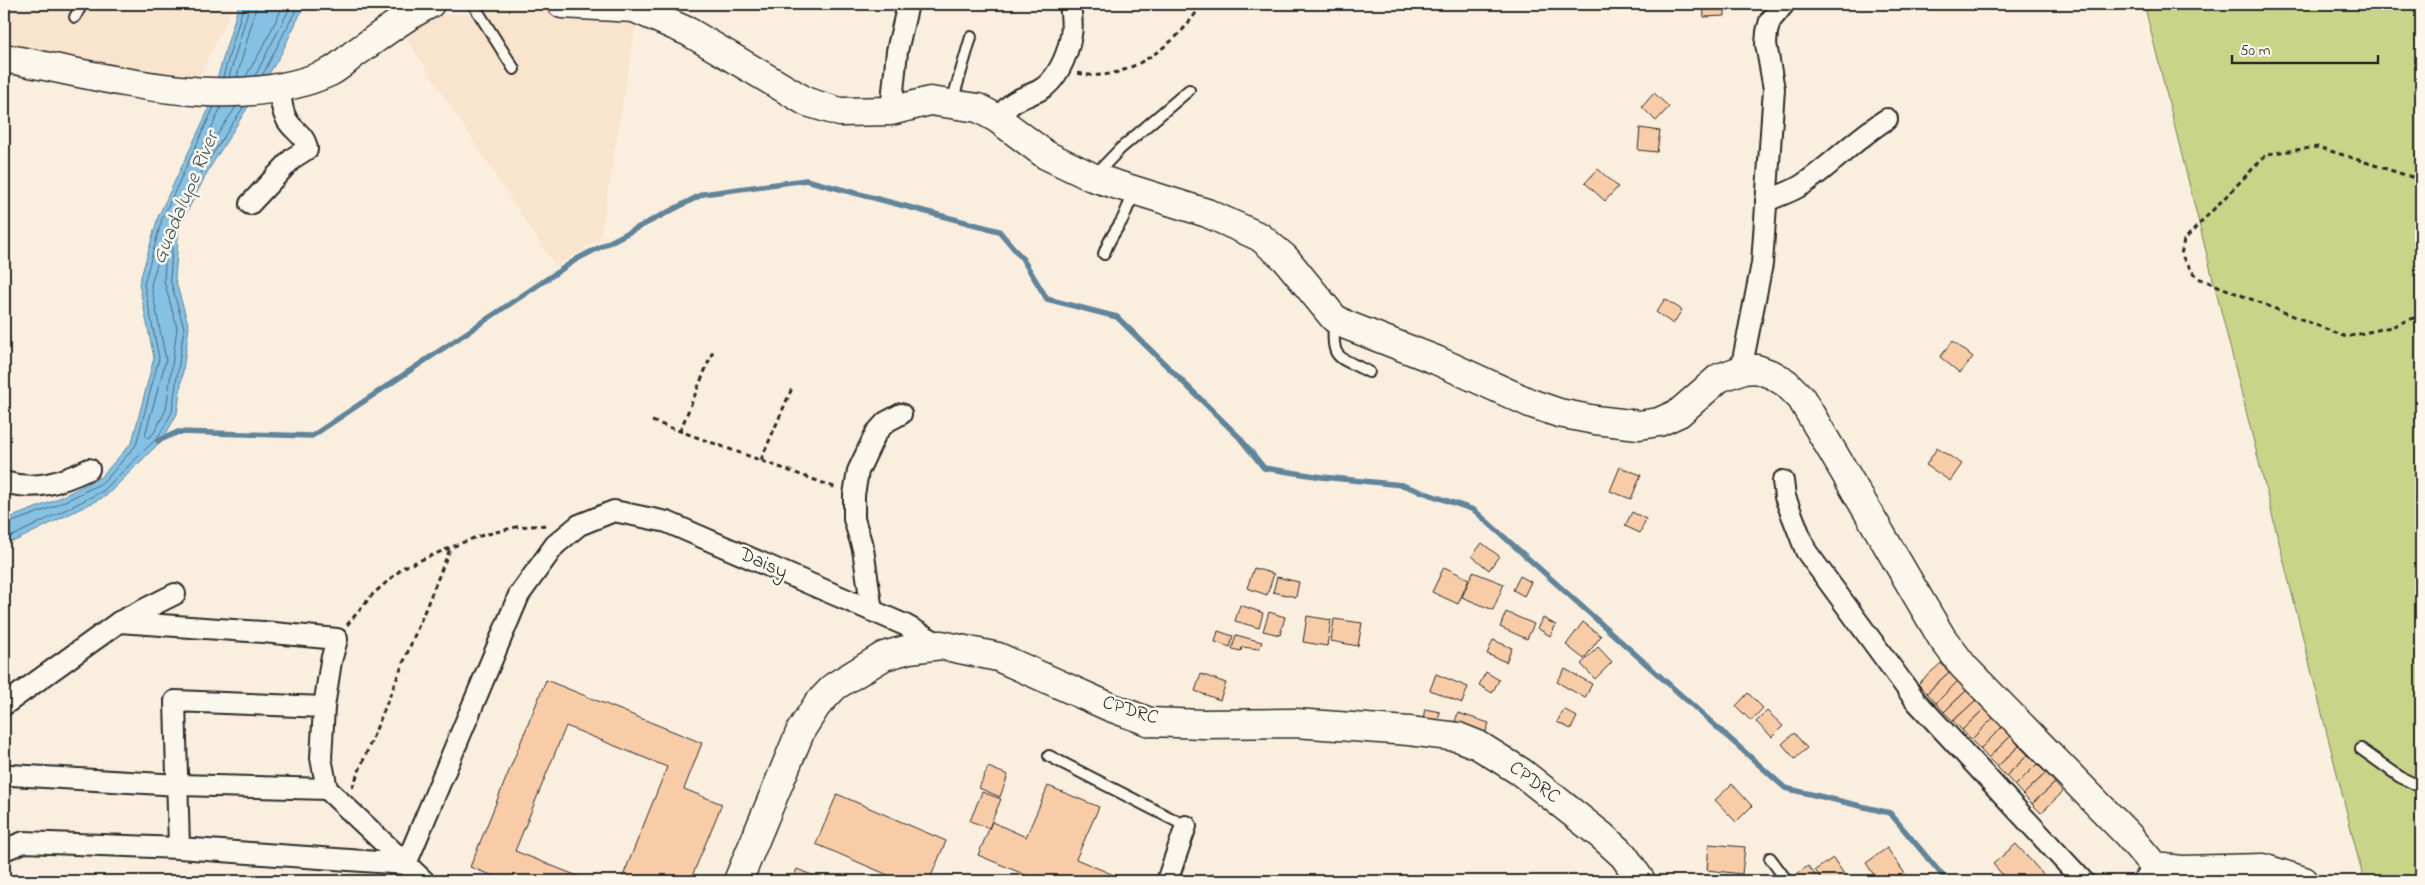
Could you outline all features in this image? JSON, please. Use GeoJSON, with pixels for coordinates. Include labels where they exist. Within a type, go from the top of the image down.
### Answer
{"type":"FeatureCollection","features":[{"type":"Feature","properties":{"kind":"street"},"geometry":{"type":"LineString","coordinates":[[4,58],[135,83],[204,92],[274,89],[330,72],[411,13],[430,4]]}},
{"type":"Feature","properties":{"kind":"street"},"geometry":{"type":"LineString","coordinates":[[562,4],[634,8],[689,32],[807,102],[840,112],[890,111],[930,102],[952,103],[978,108],[998,119],[1046,155],[1092,177],[1206,213],[1260,238],[1285,258],[1334,318],[1364,334],[1436,360],[1530,403],[1559,412],[1595,420],[1639,425],[1659,422],[1679,412],[1718,378],[1741,370],[1758,369],[1773,375],[1786,383],[1801,398],[1942,638],[1964,667],[2128,835],[2149,874],[2182,870],[2232,875],[2263,868],[2304,881]]}},
{"type":"Feature","properties":{"kind":"street"},"geometry":{"type":"LineString","coordinates":[[890,111],[896,51],[908,4]]}},
{"type":"Feature","properties":{"kind":"street"},"geometry":{"type":"LineString","coordinates":[[998,119],[1009,103],[1039,90],[1050,81],[1060,68],[1072,34],[1070,4]]}},
{"type":"Feature","properties":{"kind":"street"},"geometry":{"type":"LineString","coordinates":[[1741,370],[1762,264],[1774,89],[1766,44],[1767,32],[1770,21],[1784,4]]}},
{"type":"Feature","properties":{"kind":"street"},"geometry":{"type":"LineString","coordinates":[[250,204],[293,158],[307,149],[302,136],[287,121],[274,89]]}},
{"type":"Feature","properties":{"kind":"street"},"geometry":{"type":"LineString","coordinates":[[1766,201],[1800,186],[1831,164],[1862,134],[1887,119]]}},
{"type":"Feature","properties":{"kind":"street"},"geometry":{"type":"LineString","coordinates":[[872,611],[862,549],[854,519],[854,495],[858,471],[876,433],[886,422],[901,414]]}},
{"type":"Feature","properties":{"kind":"street"},"geometry":{"type":"LineString","coordinates":[[4,482],[34,487],[74,476],[89,469]]}},
{"type":"Feature","properties":{"kind":"street"},"geometry":{"type":"LineString","coordinates":[[1782,480],[1785,497],[1806,551],[1916,701],[2083,881]]}},
{"type":"Feature","properties":{"kind":"street","name":"Daisy"},"geometry":{"type":"LineString","coordinates":[[406,864],[519,595],[555,545],[579,525],[614,511],[668,522],[905,625],[941,646]]}},
{"type":"Feature","properties":{"kind":"street"},"geometry":{"type":"LineString","coordinates":[[4,704],[119,622],[175,594]]}},
{"type":"Feature","properties":{"kind":"street"},"geometry":{"type":"LineString","coordinates":[[119,622],[337,639],[331,661],[324,707],[321,758],[327,789],[424,881]]}},
{"type":"Feature","properties":{"kind":"street","name":"CPDRC"},"geometry":{"type":"LineString","coordinates":[[738,881],[801,730],[817,705],[835,686],[884,656],[909,649],[941,646],[998,657],[1110,707],[1150,722],[1203,724],[1295,723],[1409,731],[1458,737],[1478,745],[1522,772],[1624,856],[1641,881]]}},
{"type":"Feature","properties":{"kind":"street"},"geometry":{"type":"LineString","coordinates":[[179,848],[179,785],[175,701],[324,707]]}},
{"type":"Feature","properties":{"kind":"street"},"geometry":{"type":"LineString","coordinates":[[11,776],[179,785],[327,789]]}},
{"type":"Feature","properties":{"kind":"street"},"geometry":{"type":"LineString","coordinates":[[1167,881],[1186,826]]}},
{"type":"Feature","properties":{"kind":"street"},"geometry":{"type":"LineString","coordinates":[[4,850],[24,842],[179,848],[406,864]]}},
{"type":"Feature","properties":{"kind":"lane"},"geometry":{"type":"LineString","coordinates":[[75,17],[82,4]]}},
{"type":"Feature","properties":{"kind":"lane"},"geometry":{"type":"LineString","coordinates":[[473,4],[514,69]]}},
{"type":"Feature","properties":{"kind":"lane"},"geometry":{"type":"LineString","coordinates":[[952,103],[971,37]]}},
{"type":"Feature","properties":{"kind":"lane"},"geometry":{"type":"LineString","coordinates":[[1092,177],[1189,90]]}},
{"type":"Feature","properties":{"kind":"lane"},"geometry":{"type":"LineString","coordinates":[[1104,254],[1108,241],[1122,220],[1129,201],[1138,190]]}},
{"type":"Feature","properties":{"kind":"lane"},"geometry":{"type":"LineString","coordinates":[[1334,318],[1333,346],[1336,354],[1369,372]]}},
{"type":"Feature","properties":{"kind":"lane"},"geometry":{"type":"LineString","coordinates":[[2361,749],[2400,777],[2421,787]]}},
{"type":"Feature","properties":{"kind":"lane"},"geometry":{"type":"LineString","coordinates":[[1049,756],[1186,826]]}},
{"type":"Feature","properties":{"kind":"lane"},"geometry":{"type":"LineString","coordinates":[[1770,858],[1787,881]]}},
{"type":"Feature","properties":{"kind":"path"},"geometry":{"type":"LineString","coordinates":[[1060,68],[1083,74],[1104,76],[1132,67],[1171,42],[1203,4]]}},
{"type":"Feature","properties":{"kind":"path"},"geometry":{"type":"LineString","coordinates":[[2421,180],[2318,147],[2267,154],[2184,240],[2180,256],[2198,278],[2346,337],[2391,327],[2421,315]]}},
{"type":"Feature","properties":{"kind":"path"},"geometry":{"type":"LineString","coordinates":[[680,431],[714,351]]}},
{"type":"Feature","properties":{"kind":"path"},"geometry":{"type":"LineString","coordinates":[[761,460],[792,388]]}},
{"type":"Feature","properties":{"kind":"path"},"geometry":{"type":"LineString","coordinates":[[652,421],[854,495]]}},
{"type":"Feature","properties":{"kind":"path"},"geometry":{"type":"LineString","coordinates":[[337,639],[373,594],[404,567],[476,538],[516,527],[579,525]]}},
{"type":"Feature","properties":{"kind":"path"},"geometry":{"type":"LineString","coordinates":[[345,806],[450,548]]}},
{"type":"Feature","properties":{"kind":"shaded area"},"geometry":{"type":"Polygon","coordinates":[[[4,4],[234,4],[198,79],[4,46],[4,4]]]}},
{"type":"Feature","properties":{"kind":"shaded area"},"geometry":{"type":"Polygon","coordinates":[[[504,6],[636,22],[600,239],[555,266],[403,33],[437,15],[484,13],[504,6]]]}},
{"type":"Feature","properties":{"kind":"green space"},"geometry":{"type":"Polygon","coordinates":[[[2144,4],[2421,4],[2421,881],[2364,881],[2144,4]]]}},
{"type":"Feature","properties":{"kind":"water","name":"Guadalupe River"},"geometry":{"type":"Polygon","coordinates":[[[239,4],[305,4],[280,56],[209,169],[179,227],[175,279],[189,327],[177,414],[163,439],[106,496],[17,540],[4,543],[4,520],[51,502],[101,477],[132,442],[154,358],[139,284],[158,217],[207,113],[239,4]]]}},
{"type":"Feature","properties":{"kind":"building"},"geometry":{"type":"Polygon","coordinates":[[[1703,4],[1725,4],[1725,16],[1704,17],[1703,4]]]}},
{"type":"Feature","properties":{"kind":"building"},"geometry":{"type":"Polygon","coordinates":[[[1654,93],[1669,107],[1656,121],[1642,107],[1654,93]]]}},
{"type":"Feature","properties":{"kind":"building"},"geometry":{"type":"Polygon","coordinates":[[[1640,128],[1660,131],[1657,152],[1638,150],[1640,128]]]}},
{"type":"Feature","properties":{"kind":"building"},"geometry":{"type":"Polygon","coordinates":[[[1598,169],[1618,187],[1605,201],[1585,183],[1598,169]]]}},
{"type":"Feature","properties":{"kind":"building"},"geometry":{"type":"Polygon","coordinates":[[[1665,299],[1682,310],[1673,324],[1656,312],[1665,299]]]}},
{"type":"Feature","properties":{"kind":"building"},"geometry":{"type":"Polygon","coordinates":[[[1953,341],[1973,357],[1960,373],[1940,357],[1953,341]]]}},
{"type":"Feature","properties":{"kind":"building"},"geometry":{"type":"Polygon","coordinates":[[[1937,448],[1962,464],[1950,481],[1926,465],[1937,448]]]}},
{"type":"Feature","properties":{"kind":"building"},"geometry":{"type":"Polygon","coordinates":[[[1620,467],[1641,475],[1631,499],[1610,491],[1620,467]]]}},
{"type":"Feature","properties":{"kind":"building"},"geometry":{"type":"Polygon","coordinates":[[[1632,512],[1646,519],[1640,533],[1625,526],[1632,512]]]}},
{"type":"Feature","properties":{"kind":"building"},"geometry":{"type":"Polygon","coordinates":[[[1482,543],[1499,556],[1489,570],[1472,556],[1482,543]]]}},
{"type":"Feature","properties":{"kind":"building"},"geometry":{"type":"Polygon","coordinates":[[[1444,567],[1469,579],[1458,604],[1432,592],[1444,567]]]}},
{"type":"Feature","properties":{"kind":"building"},"geometry":{"type":"Polygon","coordinates":[[[1254,568],[1274,574],[1267,595],[1247,588],[1254,568]]]}},
{"type":"Feature","properties":{"kind":"building"},"geometry":{"type":"Polygon","coordinates":[[[1473,572],[1504,584],[1493,610],[1462,597],[1473,572]]]}},
{"type":"Feature","properties":{"kind":"building"},"geometry":{"type":"Polygon","coordinates":[[[1520,576],[1531,582],[1524,596],[1513,590],[1520,576]]]}},
{"type":"Feature","properties":{"kind":"building"},"geometry":{"type":"Polygon","coordinates":[[[1277,577],[1299,582],[1296,597],[1273,592],[1277,577]]]}},
{"type":"Feature","properties":{"kind":"building"},"geometry":{"type":"Polygon","coordinates":[[[1240,605],[1263,613],[1259,628],[1235,621],[1240,605]]]}},
{"type":"Feature","properties":{"kind":"building"},"geometry":{"type":"Polygon","coordinates":[[[1269,612],[1285,617],[1280,635],[1263,631],[1269,612]]]}},
{"type":"Feature","properties":{"kind":"building"},"geometry":{"type":"Polygon","coordinates":[[[1506,612],[1534,624],[1527,639],[1500,627],[1506,612]]]}},
{"type":"Feature","properties":{"kind":"building"},"geometry":{"type":"Polygon","coordinates":[[[1307,616],[1331,620],[1327,646],[1303,642],[1307,616]]]}},
{"type":"Feature","properties":{"kind":"building"},"geometry":{"type":"Polygon","coordinates":[[[1543,618],[1556,625],[1550,636],[1537,628],[1543,618]]]}},
{"type":"Feature","properties":{"kind":"building"},"geometry":{"type":"Polygon","coordinates":[[[1334,619],[1362,623],[1358,646],[1331,641],[1334,619]]]}},
{"type":"Feature","properties":{"kind":"building"},"geometry":{"type":"Polygon","coordinates":[[[1583,622],[1601,636],[1584,659],[1566,645],[1583,622]]]}},
{"type":"Feature","properties":{"kind":"building"},"geometry":{"type":"Polygon","coordinates":[[[1218,631],[1233,636],[1230,647],[1215,642],[1218,631]]]}},
{"type":"Feature","properties":{"kind":"building"},"geometry":{"type":"Polygon","coordinates":[[[1236,635],[1262,642],[1259,649],[1242,647],[1241,651],[1232,649],[1236,635]]]}},
{"type":"Feature","properties":{"kind":"building"},"geometry":{"type":"Polygon","coordinates":[[[1493,640],[1512,648],[1506,662],[1487,654],[1493,640]]]}},
{"type":"Feature","properties":{"kind":"building"},"geometry":{"type":"Polygon","coordinates":[[[1598,647],[1612,662],[1595,679],[1581,664],[1598,647]]]}},
{"type":"Feature","properties":{"kind":"building"},"geometry":{"type":"Polygon","coordinates":[[[1941,663],[1949,672],[1927,693],[1918,684],[1941,663]]]}},
{"type":"Feature","properties":{"kind":"building"},"geometry":{"type":"Polygon","coordinates":[[[1565,669],[1592,684],[1585,698],[1557,682],[1565,669]]]}},
{"type":"Feature","properties":{"kind":"building"},"geometry":{"type":"Polygon","coordinates":[[[1486,672],[1499,680],[1492,693],[1479,685],[1486,672]]]}},
{"type":"Feature","properties":{"kind":"building"},"geometry":{"type":"Polygon","coordinates":[[[1949,672],[1958,681],[1936,703],[1927,693],[1949,672]]]}},
{"type":"Feature","properties":{"kind":"building"},"geometry":{"type":"Polygon","coordinates":[[[1201,674],[1226,683],[1220,700],[1195,691],[1201,674]]]}},
{"type":"Feature","properties":{"kind":"building"},"geometry":{"type":"Polygon","coordinates":[[[1436,674],[1468,687],[1462,703],[1430,690],[1436,674]]]}},
{"type":"Feature","properties":{"kind":"building"},"geometry":{"type":"Polygon","coordinates":[[[546,680],[702,743],[684,789],[722,804],[690,881],[663,881],[649,876],[646,881],[621,881],[667,767],[566,726],[515,851],[590,881],[506,881],[470,867],[546,680]]]}},
{"type":"Feature","properties":{"kind":"building"},"geometry":{"type":"Polygon","coordinates":[[[1958,681],[1967,690],[1944,712],[1936,703],[1958,681]]]}},
{"type":"Feature","properties":{"kind":"building"},"geometry":{"type":"Polygon","coordinates":[[[1967,690],[1976,700],[1953,721],[1944,712],[1967,690]]]}},
{"type":"Feature","properties":{"kind":"building"},"geometry":{"type":"Polygon","coordinates":[[[1748,693],[1763,708],[1751,721],[1736,706],[1748,693]]]}},
{"type":"Feature","properties":{"kind":"building"},"geometry":{"type":"Polygon","coordinates":[[[1976,700],[1984,709],[1962,730],[1953,721],[1976,700]]]}},
{"type":"Feature","properties":{"kind":"building"},"geometry":{"type":"Polygon","coordinates":[[[1425,709],[1440,712],[1437,725],[1422,723],[1425,709]]]}},
{"type":"Feature","properties":{"kind":"building"},"geometry":{"type":"Polygon","coordinates":[[[1564,709],[1577,717],[1571,729],[1557,722],[1564,709]]]}},
{"type":"Feature","properties":{"kind":"building"},"geometry":{"type":"Polygon","coordinates":[[[1984,709],[1993,718],[1971,740],[1962,730],[1984,709]]]}},
{"type":"Feature","properties":{"kind":"building"},"geometry":{"type":"Polygon","coordinates":[[[1767,711],[1783,726],[1772,737],[1756,722],[1767,711]]]}},
{"type":"Feature","properties":{"kind":"building"},"geometry":{"type":"Polygon","coordinates":[[[1458,713],[1489,723],[1483,740],[1452,730],[1458,713]]]}},
{"type":"Feature","properties":{"kind":"building"},"geometry":{"type":"Polygon","coordinates":[[[1993,718],[2002,727],[1980,749],[1971,740],[1993,718]]]}},
{"type":"Feature","properties":{"kind":"building"},"geometry":{"type":"Polygon","coordinates":[[[2002,727],[2011,736],[1988,758],[1980,749],[2002,727]]]}},
{"type":"Feature","properties":{"kind":"building"},"geometry":{"type":"Polygon","coordinates":[[[1794,733],[1807,748],[1795,759],[1782,744],[1794,733]]]}},
{"type":"Feature","properties":{"kind":"building"},"geometry":{"type":"Polygon","coordinates":[[[2011,736],[2019,746],[1997,767],[1988,758],[2011,736]]]}},
{"type":"Feature","properties":{"kind":"building"},"geometry":{"type":"Polygon","coordinates":[[[2019,746],[2028,755],[2006,776],[1997,767],[2019,746]]]}},
{"type":"Feature","properties":{"kind":"building"},"geometry":{"type":"Polygon","coordinates":[[[2028,755],[2037,764],[2015,786],[2006,776],[2028,755]]]}},
{"type":"Feature","properties":{"kind":"building"},"geometry":{"type":"Polygon","coordinates":[[[2037,764],[2046,773],[2023,795],[2015,786],[2037,764]]]}},
{"type":"Feature","properties":{"kind":"building"},"geometry":{"type":"Polygon","coordinates":[[[988,767],[1008,775],[1000,797],[979,788],[988,767]]]}},
{"type":"Feature","properties":{"kind":"building"},"geometry":{"type":"Polygon","coordinates":[[[2046,773],[2055,783],[2032,804],[2023,795],[2046,773]]]}},
{"type":"Feature","properties":{"kind":"building"},"geometry":{"type":"Polygon","coordinates":[[[2055,783],[2063,792],[2041,813],[2032,804],[2055,783]]]}},
{"type":"Feature","properties":{"kind":"building"},"geometry":{"type":"Polygon","coordinates":[[[1732,784],[1752,806],[1736,822],[1715,800],[1732,784]]]}},
{"type":"Feature","properties":{"kind":"building"},"geometry":{"type":"Polygon","coordinates":[[[1048,786],[1099,807],[1076,859],[1128,881],[1040,881],[978,855],[992,822],[1026,837],[1048,786]]]}},
{"type":"Feature","properties":{"kind":"building"},"geometry":{"type":"Polygon","coordinates":[[[982,792],[1001,799],[989,828],[970,821],[982,792]]]}},
{"type":"Feature","properties":{"kind":"building"},"geometry":{"type":"Polygon","coordinates":[[[837,794],[946,841],[929,881],[902,881],[816,844],[837,794]]]}},
{"type":"Feature","properties":{"kind":"building"},"geometry":{"type":"Polygon","coordinates":[[[1709,844],[1745,847],[1742,874],[1707,870],[1709,844]]]}},
{"type":"Feature","properties":{"kind":"building"},"geometry":{"type":"Polygon","coordinates":[[[2016,844],[2049,881],[2008,881],[1993,864],[2016,844]]]}},
{"type":"Feature","properties":{"kind":"building"},"geometry":{"type":"Polygon","coordinates":[[[1887,848],[1910,881],[1878,881],[1866,863],[1887,848]]]}},
{"type":"Feature","properties":{"kind":"building"},"geometry":{"type":"Polygon","coordinates":[[[1833,858],[1846,877],[1840,881],[1823,881],[1815,870],[1833,858]]]}},
{"type":"Feature","properties":{"kind":"building"},"geometry":{"type":"Polygon","coordinates":[[[1808,866],[1820,881],[1787,881],[1808,866]]]}},
{"type":"Feature","properties":{"kind":"building"},"geometry":{"type":"Polygon","coordinates":[[[797,869],[826,881],[792,881],[797,869]]]}},
{"type":"Feature","properties":{"kind":"building"},"geometry":{"type":"Polygon","coordinates":[[[1211,874],[1227,881],[1208,881],[1211,874]]]}},
{"type":"Feature","properties":{"kind":"waterway"},"geometry":{"type":"LineString","coordinates":[[158,441],[178,432],[312,436],[577,259],[703,194],[806,180],[999,231],[1022,258],[1047,299],[1117,317],[1239,437],[1264,468],[1322,477],[1402,485],[1474,510],[1785,788],[1890,813],[1947,881]]}}]}
